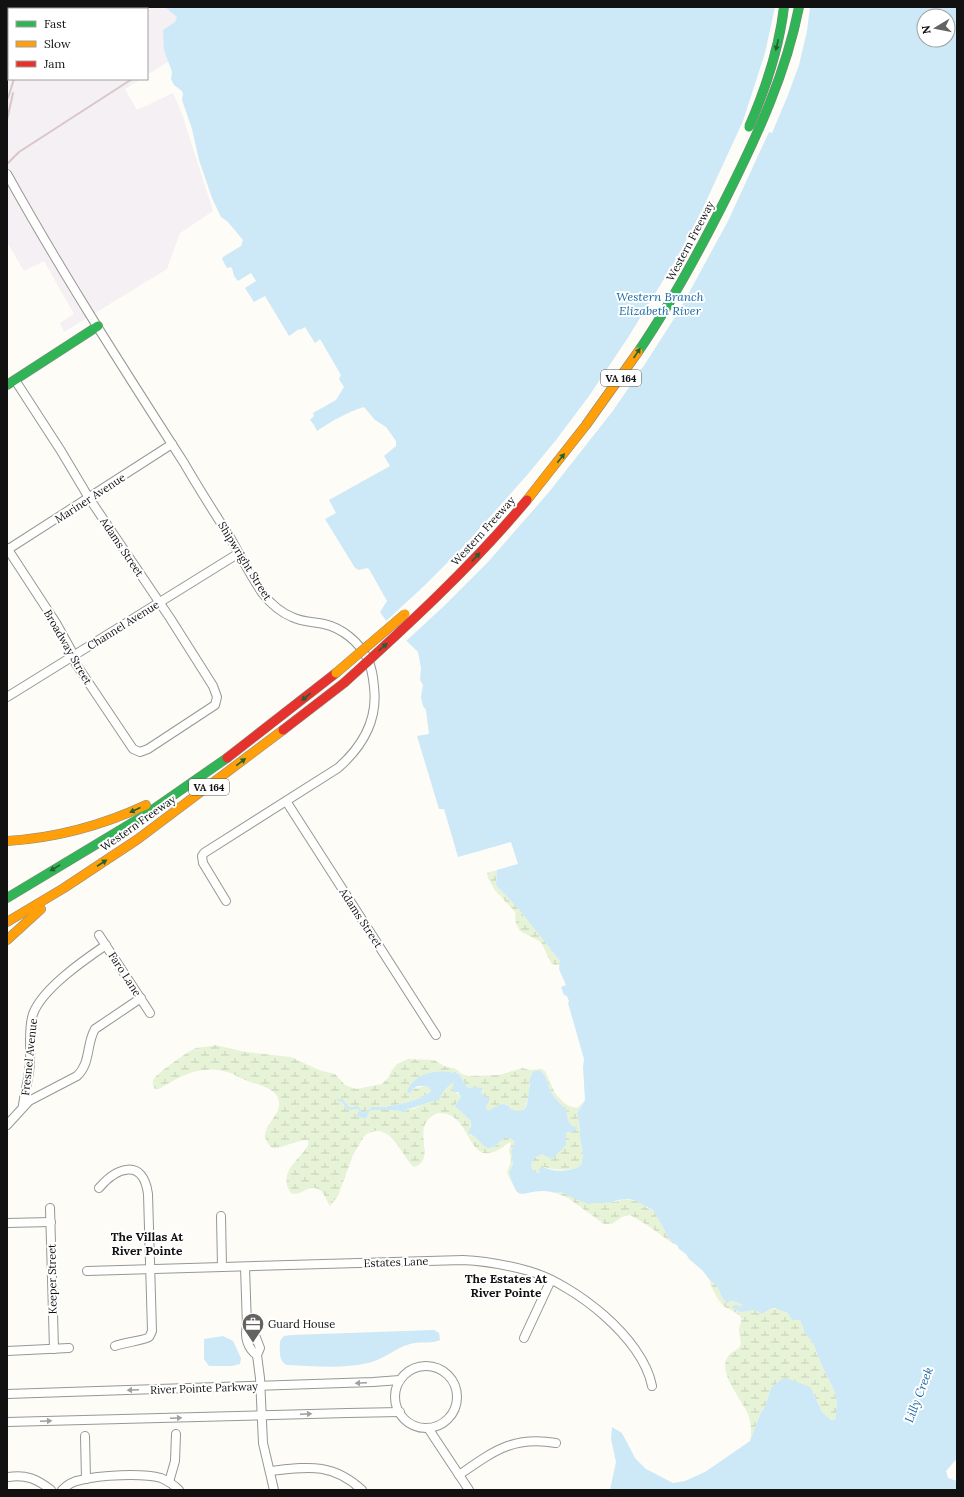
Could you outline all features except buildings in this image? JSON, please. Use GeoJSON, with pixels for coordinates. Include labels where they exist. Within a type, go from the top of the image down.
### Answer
{"type":"FeatureCollection","features":[{"type":"Feature","properties":{"kind":"main road","name":"Western Freeway"},"geometry":{"type":"LineString","coordinates":[[7,898],[145,815],[236,750],[336,673],[397,622],[444,578],[518,498],[566,440],[612,377],[650,319],[699,233],[730,171],[767,82],[777,48],[784,7]]}},
{"type":"Feature","properties":{"kind":"main road","name":"Western Freeway"},"geometry":{"type":"LineString","coordinates":[[7,922],[64,888],[151,830],[330,695],[398,634],[457,577],[505,525],[585,428],[645,343],[683,280],[746,159],[786,64],[799,7]]}},
{"type":"Feature","properties":{"kind":"main road"},"geometry":{"type":"LineString","coordinates":[[7,385],[98,326]]}},
{"type":"Feature","properties":{"kind":"main road"},"geometry":{"type":"LineString","coordinates":[[7,840],[46,837],[99,825],[138,809],[194,780]]}},
{"type":"Feature","properties":{"kind":"main road"},"geometry":{"type":"LineString","coordinates":[[7,940],[64,888]]}},
{"type":"Feature","properties":{"kind":"street","name":"Shipwright Street"},"geometry":{"type":"LineString","coordinates":[[7,174],[98,326],[262,592],[276,607],[292,617],[303,621],[328,624],[342,632],[358,645],[367,659],[373,674],[375,695],[373,714],[368,730],[358,748],[338,768],[286,800],[202,856],[203,863],[226,901]]}},
{"type":"Feature","properties":{"kind":"street","name":"Adams Street"},"geometry":{"type":"LineString","coordinates":[[15,380],[61,451],[89,498],[159,602],[216,691],[217,697],[215,705],[151,747]]}},
{"type":"Feature","properties":{"kind":"street","name":"Mariner Avenue"},"geometry":{"type":"LineString","coordinates":[[7,549],[172,444]]}},
{"type":"Feature","properties":{"kind":"street","name":"Broadway Street"},"geometry":{"type":"LineString","coordinates":[[7,549],[56,623],[71,650],[76,664],[133,749],[140,752],[151,747]]}},
{"type":"Feature","properties":{"kind":"street","name":"Channel Avenue"},"geometry":{"type":"LineString","coordinates":[[7,697],[239,553]]}},
{"type":"Feature","properties":{"kind":"street","name":"Adams Street"},"geometry":{"type":"LineString","coordinates":[[286,800],[436,1035]]}},
{"type":"Feature","properties":{"kind":"street","name":"Faro Lane"},"geometry":{"type":"LineString","coordinates":[[99,934],[150,1013]]}},
{"type":"Feature","properties":{"kind":"street","name":"Fresnel Avenue"},"geometry":{"type":"LineString","coordinates":[[23,1105],[30,1062],[31,1024],[33,1014],[38,1004],[45,995],[85,960],[106,945]]}},
{"type":"Feature","properties":{"kind":"street"},"geometry":{"type":"LineString","coordinates":[[7,1125],[23,1105],[34,1097],[77,1076],[81,1072],[88,1058],[92,1034],[95,1029],[141,998]]}},
{"type":"Feature","properties":{"kind":"street"},"geometry":{"type":"LineString","coordinates":[[98,1188],[106,1179],[120,1171],[129,1169],[136,1171],[143,1177],[147,1184],[152,1331],[150,1336],[143,1340],[124,1342],[115,1346]]}},
{"type":"Feature","properties":{"kind":"street","name":"Keeper Street"},"geometry":{"type":"LineString","coordinates":[[50,1208],[54,1349]]}},
{"type":"Feature","properties":{"kind":"street"},"geometry":{"type":"LineString","coordinates":[[221,1216],[222,1267]]}},
{"type":"Feature","properties":{"kind":"street"},"geometry":{"type":"LineString","coordinates":[[7,1223],[51,1222]]}},
{"type":"Feature","properties":{"kind":"street","name":"Estates Lane"},"geometry":{"type":"LineString","coordinates":[[87,1271],[468,1261],[495,1263],[530,1271],[551,1280],[593,1306],[612,1323],[630,1343],[643,1361],[650,1375],[652,1386]]}},
{"type":"Feature","properties":{"kind":"street"},"geometry":{"type":"LineString","coordinates":[[245,1267],[247,1326],[253,1330],[260,1348],[257,1355],[261,1386],[263,1443],[274,1490]]}},
{"type":"Feature","properties":{"kind":"street"},"geometry":{"type":"LineString","coordinates":[[524,1338],[551,1280]]}},
{"type":"Feature","properties":{"kind":"street"},"geometry":{"type":"LineString","coordinates":[[7,1351],[69,1348]]}},
{"type":"Feature","properties":{"kind":"street"},"geometry":{"type":"LineString","coordinates":[[418,1367],[432,1367],[445,1373],[454,1384],[457,1399],[452,1413],[442,1423],[428,1428],[412,1424],[403,1417],[395,1400],[397,1386],[400,1380],[418,1367]]}},
{"type":"Feature","properties":{"kind":"street","name":"River Pointe Parkway"},"geometry":{"type":"LineString","coordinates":[[7,1394],[400,1380]]}},
{"type":"Feature","properties":{"kind":"street"},"geometry":{"type":"LineString","coordinates":[[7,1422],[400,1412]]}},
{"type":"Feature","properties":{"kind":"street"},"geometry":{"type":"LineString","coordinates":[[428,1428],[469,1490]]}},
{"type":"Feature","properties":{"kind":"street"},"geometry":{"type":"LineString","coordinates":[[168,1482],[175,1460],[176,1434]]}},
{"type":"Feature","properties":{"kind":"street"},"geometry":{"type":"LineString","coordinates":[[85,1436],[86,1478]]}},
{"type":"Feature","properties":{"kind":"street"},"geometry":{"type":"LineString","coordinates":[[459,1475],[492,1452],[505,1446],[528,1440],[556,1442]]}},
{"type":"Feature","properties":{"kind":"street"},"geometry":{"type":"LineString","coordinates":[[270,1471],[303,1468],[325,1469],[346,1478],[362,1490]]}},
{"type":"Feature","properties":{"kind":"street"},"geometry":{"type":"LineString","coordinates":[[62,1490],[71,1483],[86,1478],[137,1476],[154,1477],[168,1482],[179,1490]]}},
{"type":"Feature","properties":{"kind":"street"},"geometry":{"type":"LineString","coordinates":[[8,1477],[30,1477],[51,1490]]}},
{"type":"Feature","properties":{"kind":"shaded area"},"geometry":{"type":"Polygon","coordinates":[[[196,7],[206,38],[148,74],[148,8],[35,8],[196,7]]]}},
{"type":"Feature","properties":{"kind":"shaded area"},"geometry":{"type":"Polygon","coordinates":[[[8,68],[8,80],[139,80],[125,89],[137,110],[173,93],[182,114],[213,211],[180,233],[167,269],[64,332],[60,323],[74,314],[44,261],[24,271],[7,242],[8,68]]]}},
{"type":"Feature","properties":{"kind":"green space"},"geometry":{"type":"Polygon","coordinates":[[[497,870],[496,885],[517,907],[560,961],[560,966],[558,964],[555,965],[551,963],[541,942],[520,931],[516,924],[515,912],[494,889],[488,878],[487,873],[497,870]]]}},
{"type":"Feature","properties":{"kind":"green space"},"geometry":{"type":"Polygon","coordinates":[[[215,1045],[246,1052],[291,1057],[319,1070],[335,1074],[345,1085],[356,1089],[382,1084],[397,1064],[408,1059],[434,1060],[444,1066],[456,1069],[462,1074],[469,1076],[499,1075],[522,1068],[530,1070],[541,1069],[545,1071],[555,1093],[563,1102],[569,1106],[577,1108],[583,1102],[577,1113],[583,1153],[581,1165],[568,1170],[557,1170],[544,1167],[540,1173],[532,1169],[531,1165],[534,1158],[542,1154],[549,1158],[566,1145],[565,1133],[576,1128],[570,1126],[566,1116],[567,1110],[553,1096],[545,1076],[539,1070],[531,1075],[527,1103],[525,1107],[521,1111],[517,1112],[510,1109],[507,1104],[499,1105],[488,1111],[486,1107],[486,1099],[481,1093],[483,1090],[473,1087],[468,1088],[459,1074],[453,1072],[434,1072],[421,1076],[411,1083],[411,1092],[417,1088],[429,1087],[431,1092],[409,1102],[385,1107],[372,1107],[363,1113],[354,1106],[349,1107],[343,1099],[341,1100],[346,1109],[359,1110],[358,1112],[366,1119],[370,1110],[392,1110],[405,1113],[406,1109],[414,1109],[439,1097],[448,1086],[454,1083],[456,1092],[461,1097],[455,1105],[471,1121],[470,1135],[475,1137],[484,1146],[494,1147],[504,1138],[510,1138],[515,1142],[511,1151],[513,1164],[509,1173],[514,1187],[507,1173],[511,1161],[509,1149],[511,1145],[510,1142],[494,1152],[485,1153],[478,1150],[457,1120],[449,1115],[438,1113],[431,1117],[425,1125],[423,1131],[424,1159],[420,1164],[414,1167],[394,1140],[388,1135],[382,1132],[374,1131],[365,1135],[353,1155],[338,1196],[330,1206],[323,1193],[318,1189],[311,1188],[296,1194],[289,1191],[287,1178],[289,1171],[306,1149],[308,1140],[299,1141],[277,1148],[271,1147],[266,1140],[265,1134],[267,1128],[278,1111],[279,1105],[278,1098],[270,1089],[223,1071],[203,1070],[186,1075],[159,1089],[155,1089],[153,1080],[172,1063],[194,1049],[215,1045]]]}},
{"type":"Feature","properties":{"kind":"green space"},"geometry":{"type":"Polygon","coordinates":[[[562,1192],[586,1203],[594,1201],[604,1203],[610,1201],[616,1202],[624,1199],[641,1202],[647,1208],[653,1210],[672,1243],[630,1215],[622,1217],[612,1224],[604,1224],[568,1198],[556,1193],[562,1192]]]}},
{"type":"Feature","properties":{"kind":"green space"},"geometry":{"type":"Polygon","coordinates":[[[709,1279],[717,1286],[726,1303],[731,1300],[744,1305],[741,1308],[741,1312],[755,1310],[762,1314],[772,1309],[778,1309],[788,1313],[794,1320],[800,1320],[805,1333],[813,1343],[834,1390],[837,1402],[835,1420],[831,1420],[822,1412],[813,1392],[771,1388],[765,1407],[761,1412],[750,1441],[751,1429],[749,1417],[729,1380],[725,1365],[728,1356],[740,1346],[741,1342],[739,1330],[741,1318],[736,1313],[725,1307],[720,1301],[713,1290],[709,1279]]]}},
{"type":"Feature","properties":{"kind":"water","name":"Western Branch Elizabeth River"},"geometry":{"type":"Polygon","coordinates":[[[165,7],[957,7],[957,1459],[946,1471],[948,1478],[957,1481],[957,1490],[610,1490],[616,1462],[611,1439],[612,1427],[622,1433],[635,1458],[646,1469],[673,1483],[685,1481],[705,1472],[750,1441],[761,1412],[765,1407],[771,1388],[782,1379],[786,1378],[811,1388],[822,1412],[831,1420],[835,1420],[837,1402],[834,1390],[813,1343],[805,1333],[800,1320],[792,1320],[788,1313],[775,1308],[762,1314],[755,1310],[741,1312],[732,1308],[732,1306],[738,1305],[741,1308],[743,1305],[731,1300],[726,1303],[717,1286],[689,1259],[686,1254],[679,1249],[677,1245],[672,1243],[653,1210],[636,1201],[624,1199],[608,1203],[588,1204],[561,1192],[557,1193],[543,1191],[520,1194],[515,1189],[509,1173],[513,1164],[511,1151],[515,1142],[510,1138],[504,1138],[494,1147],[488,1148],[468,1133],[471,1126],[471,1121],[455,1105],[461,1097],[458,1092],[454,1092],[452,1089],[454,1083],[452,1083],[444,1091],[439,1101],[406,1109],[405,1113],[392,1110],[370,1110],[366,1119],[357,1116],[359,1110],[347,1110],[342,1102],[335,1099],[343,1099],[349,1107],[358,1106],[363,1113],[372,1107],[385,1107],[409,1102],[431,1092],[429,1087],[417,1086],[410,1093],[407,1092],[410,1085],[415,1080],[428,1073],[444,1071],[459,1074],[468,1088],[483,1088],[481,1093],[490,1098],[486,1107],[488,1111],[505,1104],[512,1110],[518,1111],[523,1110],[527,1104],[530,1085],[529,1080],[533,1072],[539,1070],[545,1076],[553,1096],[567,1110],[567,1116],[570,1124],[577,1127],[577,1129],[573,1132],[566,1133],[566,1145],[553,1158],[549,1158],[542,1154],[534,1158],[531,1165],[532,1169],[538,1173],[540,1172],[538,1170],[540,1168],[563,1171],[579,1167],[581,1165],[583,1153],[577,1113],[585,1100],[584,1059],[568,1003],[569,1001],[567,996],[564,995],[561,987],[566,985],[559,969],[560,961],[517,907],[496,885],[497,870],[518,864],[511,842],[458,857],[444,809],[439,809],[417,736],[429,734],[426,710],[423,706],[421,697],[423,685],[420,680],[421,668],[418,652],[387,622],[380,612],[387,601],[369,569],[359,570],[355,568],[325,519],[336,513],[329,500],[390,466],[384,456],[396,446],[396,441],[386,427],[375,420],[364,407],[340,417],[317,431],[310,420],[314,416],[313,413],[336,400],[344,387],[339,379],[341,375],[320,339],[315,343],[305,327],[289,336],[265,296],[254,302],[245,288],[256,281],[251,273],[238,281],[234,276],[232,268],[227,268],[222,259],[241,246],[243,240],[228,222],[221,217],[212,198],[199,160],[192,129],[182,100],[182,91],[174,85],[171,79],[172,72],[164,50],[163,30],[175,22],[177,17],[165,7]]]}},
{"type":"Feature","properties":{"kind":"water"},"geometry":{"type":"Polygon","coordinates":[[[434,1330],[439,1333],[440,1340],[438,1341],[410,1344],[399,1348],[384,1357],[358,1365],[328,1367],[287,1365],[282,1361],[280,1354],[280,1341],[284,1336],[434,1330]]]}},
{"type":"Feature","properties":{"kind":"water"},"geometry":{"type":"Polygon","coordinates":[[[223,1336],[233,1341],[241,1358],[240,1364],[232,1366],[209,1366],[204,1359],[204,1339],[223,1336]]]}},
{"type":"Feature","properties":{"kind":"pier"},"geometry":{"type":"Polygon","coordinates":[[[775,7],[810,7],[807,31],[799,65],[772,133],[769,132],[728,221],[679,311],[612,412],[549,492],[488,562],[405,642],[385,622],[464,546],[556,440],[589,396],[629,336],[678,256],[703,208],[743,121],[765,53],[775,7]]]}},
{"type":"Feature","properties":{"kind":"railway"},"geometry":{"type":"LineString","coordinates":[[8,98],[14,80]]}},
{"type":"Feature","properties":{"kind":"railway"},"geometry":{"type":"LineString","coordinates":[[7,164],[19,152],[130,80]]}},
{"type":"Feature","properties":{"kind":"railway"},"geometry":{"type":"LineString","coordinates":[[7,120],[13,93]]}},
{"type":"Feature","properties":{"kind":"traffic: fast"},"geometry":{"type":"LineString","coordinates":[[749,127],[771,68],[779,38],[784,7]]}},
{"type":"Feature","properties":{"kind":"traffic: fast"},"geometry":{"type":"LineString","coordinates":[[638,352],[663,314],[697,255],[750,149],[770,103],[787,56],[799,7]]}},
{"type":"Feature","properties":{"kind":"traffic: fast"},"geometry":{"type":"LineString","coordinates":[[7,385],[98,326]]}},
{"type":"Feature","properties":{"kind":"traffic: fast"},"geometry":{"type":"LineString","coordinates":[[7,898],[145,815],[227,758]]}},
{"type":"Feature","properties":{"kind":"traffic: slow"},"geometry":{"type":"LineString","coordinates":[[527,500],[586,425],[638,352]]}},
{"type":"Feature","properties":{"kind":"traffic: slow"},"geometry":{"type":"LineString","coordinates":[[336,673],[405,614]]}},
{"type":"Feature","properties":{"kind":"traffic: slow"},"geometry":{"type":"LineString","coordinates":[[7,922],[64,888],[138,839],[283,730]]}},
{"type":"Feature","properties":{"kind":"traffic: slow"},"geometry":{"type":"LineString","coordinates":[[7,841],[43,837],[78,830],[112,819],[146,805]]}},
{"type":"Feature","properties":{"kind":"traffic: slow"},"geometry":{"type":"LineString","coordinates":[[7,940],[41,909]]}},
{"type":"Feature","properties":{"kind":"traffic: jam"},"geometry":{"type":"LineString","coordinates":[[344,683],[416,617],[462,572],[527,500]]}},
{"type":"Feature","properties":{"kind":"traffic: jam"},"geometry":{"type":"LineString","coordinates":[[227,758],[336,673]]}},
{"type":"Feature","properties":{"kind":"traffic: jam"},"geometry":{"type":"LineString","coordinates":[[283,730],[344,683]]}},
{"type":"Feature","properties":{"kind":"place","name":"Guard House"},"geometry":{"type":"Point","coordinates":[253,1344]}},
{"type":"Feature","properties":{"kind":"district","name":"The Villas At River Pointe"},"geometry":{"type":"Point","coordinates":[147,1244]}},
{"type":"Feature","properties":{"kind":"district","name":"The Estates At River Pointe"},"geometry":{"type":"Point","coordinates":[506,1286]}},
{"type":"Feature","properties":{"kind":"water label","name":"Lilly Creek"},"geometry":{"type":"Point","coordinates":[919,1395]}}]}
